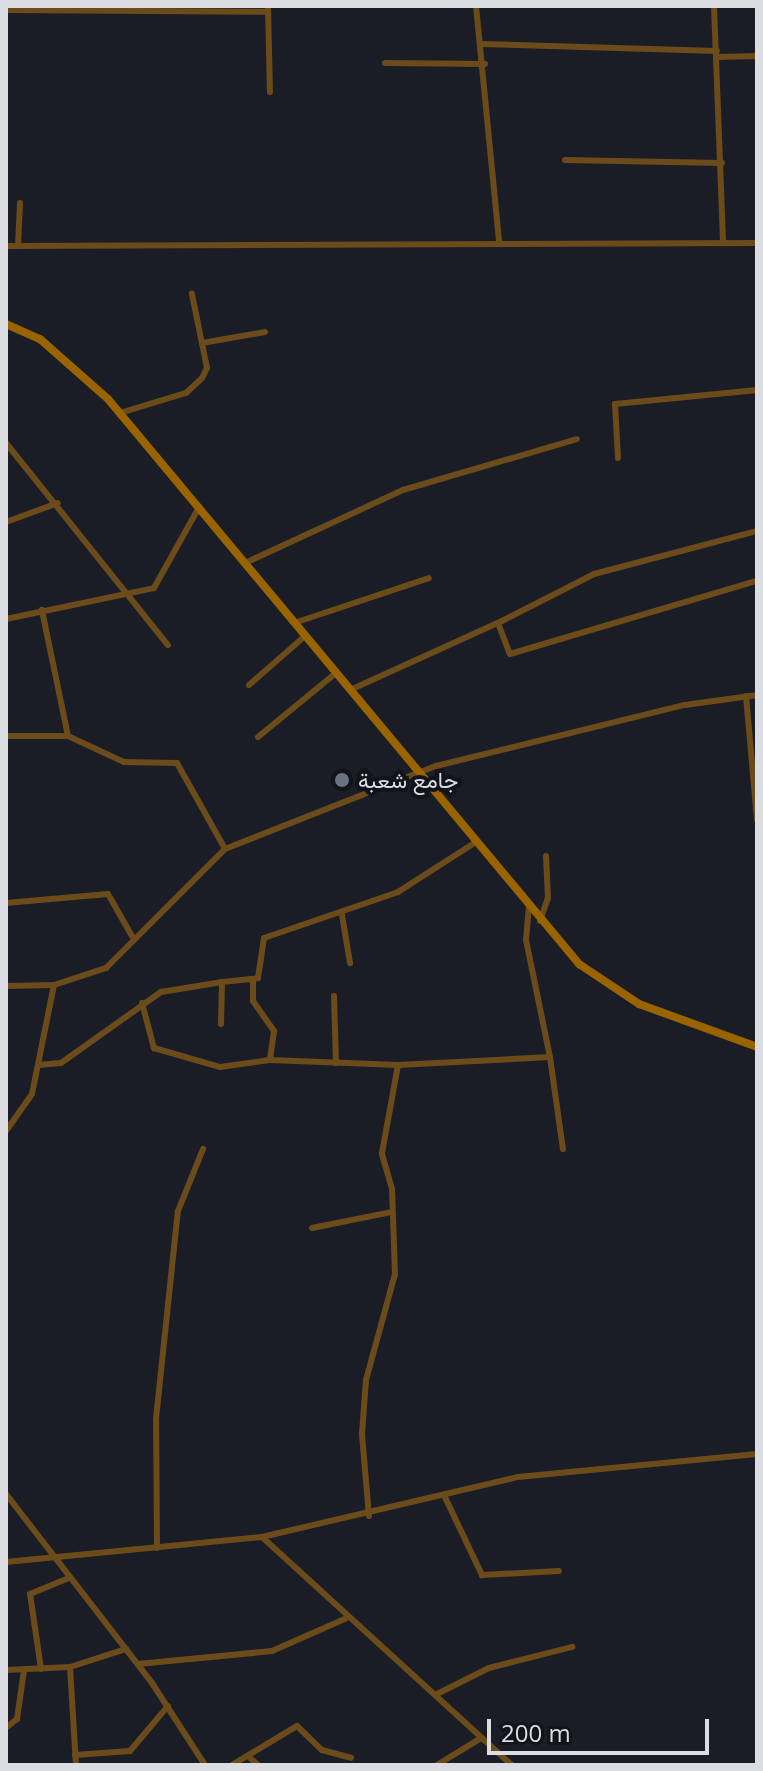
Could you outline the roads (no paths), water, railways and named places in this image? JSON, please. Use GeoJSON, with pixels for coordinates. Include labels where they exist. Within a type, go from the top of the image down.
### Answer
{"type":"FeatureCollection","features":[{"type":"Feature","properties":{"kind":"street"},"geometry":{"type":"LineString","coordinates":[[476,6],[485,64],[499,241]]}},
{"type":"Feature","properties":{"kind":"street"},"geometry":{"type":"LineString","coordinates":[[714,6],[723,243]]}},
{"type":"Feature","properties":{"kind":"street"},"geometry":{"type":"LineString","coordinates":[[6,10],[268,9],[270,92]]}},
{"type":"Feature","properties":{"kind":"street"},"geometry":{"type":"LineString","coordinates":[[482,44],[757,56]]}},
{"type":"Feature","properties":{"kind":"street"},"geometry":{"type":"LineString","coordinates":[[385,63],[485,64]]}},
{"type":"Feature","properties":{"kind":"street"},"geometry":{"type":"LineString","coordinates":[[565,160],[722,163]]}},
{"type":"Feature","properties":{"kind":"street"},"geometry":{"type":"LineString","coordinates":[[18,246],[20,203]]}},
{"type":"Feature","properties":{"kind":"street"},"geometry":{"type":"LineString","coordinates":[[6,246],[499,241],[757,243]]}},
{"type":"Feature","properties":{"kind":"street"},"geometry":{"type":"LineString","coordinates":[[120,413],[186,393],[207,368],[192,294]]}},
{"type":"Feature","properties":{"kind":"street"},"geometry":{"type":"LineString","coordinates":[[6,324],[58,353],[120,413],[540,921],[618,994],[757,1047]]}},
{"type":"Feature","properties":{"kind":"street"},"geometry":{"type":"LineString","coordinates":[[202,343],[265,332]]}},
{"type":"Feature","properties":{"kind":"street"},"geometry":{"type":"LineString","coordinates":[[618,458],[615,404],[757,390]]}},
{"type":"Feature","properties":{"kind":"street"},"geometry":{"type":"LineString","coordinates":[[245,563],[403,490],[577,439]]}},
{"type":"Feature","properties":{"kind":"street"},"geometry":{"type":"LineString","coordinates":[[6,443],[131,593],[168,645]]}},
{"type":"Feature","properties":{"kind":"street"},"geometry":{"type":"LineString","coordinates":[[6,522],[58,503]]}},
{"type":"Feature","properties":{"kind":"street"},"geometry":{"type":"LineString","coordinates":[[6,619],[131,593],[163,580],[199,507]]}},
{"type":"Feature","properties":{"kind":"street"},"geometry":{"type":"LineString","coordinates":[[350,690],[498,623],[594,574],[757,531]]}},
{"type":"Feature","properties":{"kind":"street"},"geometry":{"type":"LineString","coordinates":[[294,623],[429,578]]}},
{"type":"Feature","properties":{"kind":"street"},"geometry":{"type":"LineString","coordinates":[[498,623],[510,654],[757,581]]}},
{"type":"Feature","properties":{"kind":"street"},"geometry":{"type":"LineString","coordinates":[[42,610],[68,736]]}},
{"type":"Feature","properties":{"kind":"street"},"geometry":{"type":"LineString","coordinates":[[249,685],[305,636]]}},
{"type":"Feature","properties":{"kind":"street"},"geometry":{"type":"LineString","coordinates":[[258,737],[336,673]]}},
{"type":"Feature","properties":{"kind":"street"},"geometry":{"type":"LineString","coordinates":[[6,986],[54,985],[100,973],[132,936],[225,849],[418,771],[757,695]]}},
{"type":"Feature","properties":{"kind":"street"},"geometry":{"type":"LineString","coordinates":[[746,696],[757,820]]}},
{"type":"Feature","properties":{"kind":"street"},"geometry":{"type":"LineString","coordinates":[[6,736],[68,736],[124,762],[177,763],[225,849]]}},
{"type":"Feature","properties":{"kind":"street"},"geometry":{"type":"LineString","coordinates":[[38,1065],[61,1063],[161,992],[222,982],[253,981],[263,974],[264,938],[342,915],[419,883],[476,842]]}},
{"type":"Feature","properties":{"kind":"street"},"geometry":{"type":"LineString","coordinates":[[540,921],[548,898],[546,856]]}},
{"type":"Feature","properties":{"kind":"street"},"geometry":{"type":"LineString","coordinates":[[6,903],[108,894],[132,936]]}},
{"type":"Feature","properties":{"kind":"street"},"geometry":{"type":"LineString","coordinates":[[529,908],[526,940],[550,1057],[563,1149]]}},
{"type":"Feature","properties":{"kind":"street"},"geometry":{"type":"LineString","coordinates":[[342,915],[350,963]]}},
{"type":"Feature","properties":{"kind":"street"},"geometry":{"type":"LineString","coordinates":[[253,981],[253,1001],[274,1031],[270,1060]]}},
{"type":"Feature","properties":{"kind":"street"},"geometry":{"type":"LineString","coordinates":[[221,1024],[222,982]]}},
{"type":"Feature","properties":{"kind":"street"},"geometry":{"type":"LineString","coordinates":[[6,1131],[28,1102],[54,985]]}},
{"type":"Feature","properties":{"kind":"street"},"geometry":{"type":"LineString","coordinates":[[334,996],[336,1063]]}},
{"type":"Feature","properties":{"kind":"street"},"geometry":{"type":"LineString","coordinates":[[142,1003],[154,1048],[228,1069],[270,1060],[398,1065],[550,1057]]}},
{"type":"Feature","properties":{"kind":"street"},"geometry":{"type":"LineString","coordinates":[[369,1516],[366,1380],[395,1274],[392,1212],[382,1153],[398,1065]]}},
{"type":"Feature","properties":{"kind":"street"},"geometry":{"type":"LineString","coordinates":[[157,1548],[156,1419],[178,1211],[203,1149]]}},
{"type":"Feature","properties":{"kind":"street"},"geometry":{"type":"LineString","coordinates":[[312,1228],[392,1212]]}},
{"type":"Feature","properties":{"kind":"street"},"geometry":{"type":"LineString","coordinates":[[6,1562],[262,1537],[369,1516],[444,1495],[613,1464],[757,1454]]}},
{"type":"Feature","properties":{"kind":"street"},"geometry":{"type":"LineString","coordinates":[[6,1494],[53,1559],[138,1664],[205,1765]]}},
{"type":"Feature","properties":{"kind":"street"},"geometry":{"type":"LineString","coordinates":[[444,1495],[482,1575],[559,1571]]}},
{"type":"Feature","properties":{"kind":"street"},"geometry":{"type":"LineString","coordinates":[[262,1537],[345,1619],[437,1694],[512,1765]]}},
{"type":"Feature","properties":{"kind":"street"},"geometry":{"type":"LineString","coordinates":[[41,1669],[30,1594],[69,1578]]}},
{"type":"Feature","properties":{"kind":"street"},"geometry":{"type":"LineString","coordinates":[[138,1664],[272,1651],[345,1619]]}},
{"type":"Feature","properties":{"kind":"street"},"geometry":{"type":"LineString","coordinates":[[437,1694],[475,1673],[572,1647]]}},
{"type":"Feature","properties":{"kind":"street"},"geometry":{"type":"LineString","coordinates":[[6,1670],[70,1667],[126,1649]]}},
{"type":"Feature","properties":{"kind":"street"},"geometry":{"type":"LineString","coordinates":[[70,1667],[76,1765]]}},
{"type":"Feature","properties":{"kind":"street"},"geometry":{"type":"LineString","coordinates":[[7,1727],[17,1719],[24,1670]]}},
{"type":"Feature","properties":{"kind":"street"},"geometry":{"type":"LineString","coordinates":[[75,1755],[130,1751],[168,1706]]}},
{"type":"Feature","properties":{"kind":"street"},"geometry":{"type":"LineString","coordinates":[[232,1765],[297,1726],[322,1750],[351,1758]]}},
{"type":"Feature","properties":{"kind":"street"},"geometry":{"type":"LineString","coordinates":[[437,1765],[481,1738]]}},
{"type":"Feature","properties":{"kind":"street"},"geometry":{"type":"LineString","coordinates":[[248,1756],[258,1765]]}},
{"type":"Feature","properties":{"kind":"place","name":"جامع شعبة"},"geometry":{"type":"Point","coordinates":[342,780]}}]}
